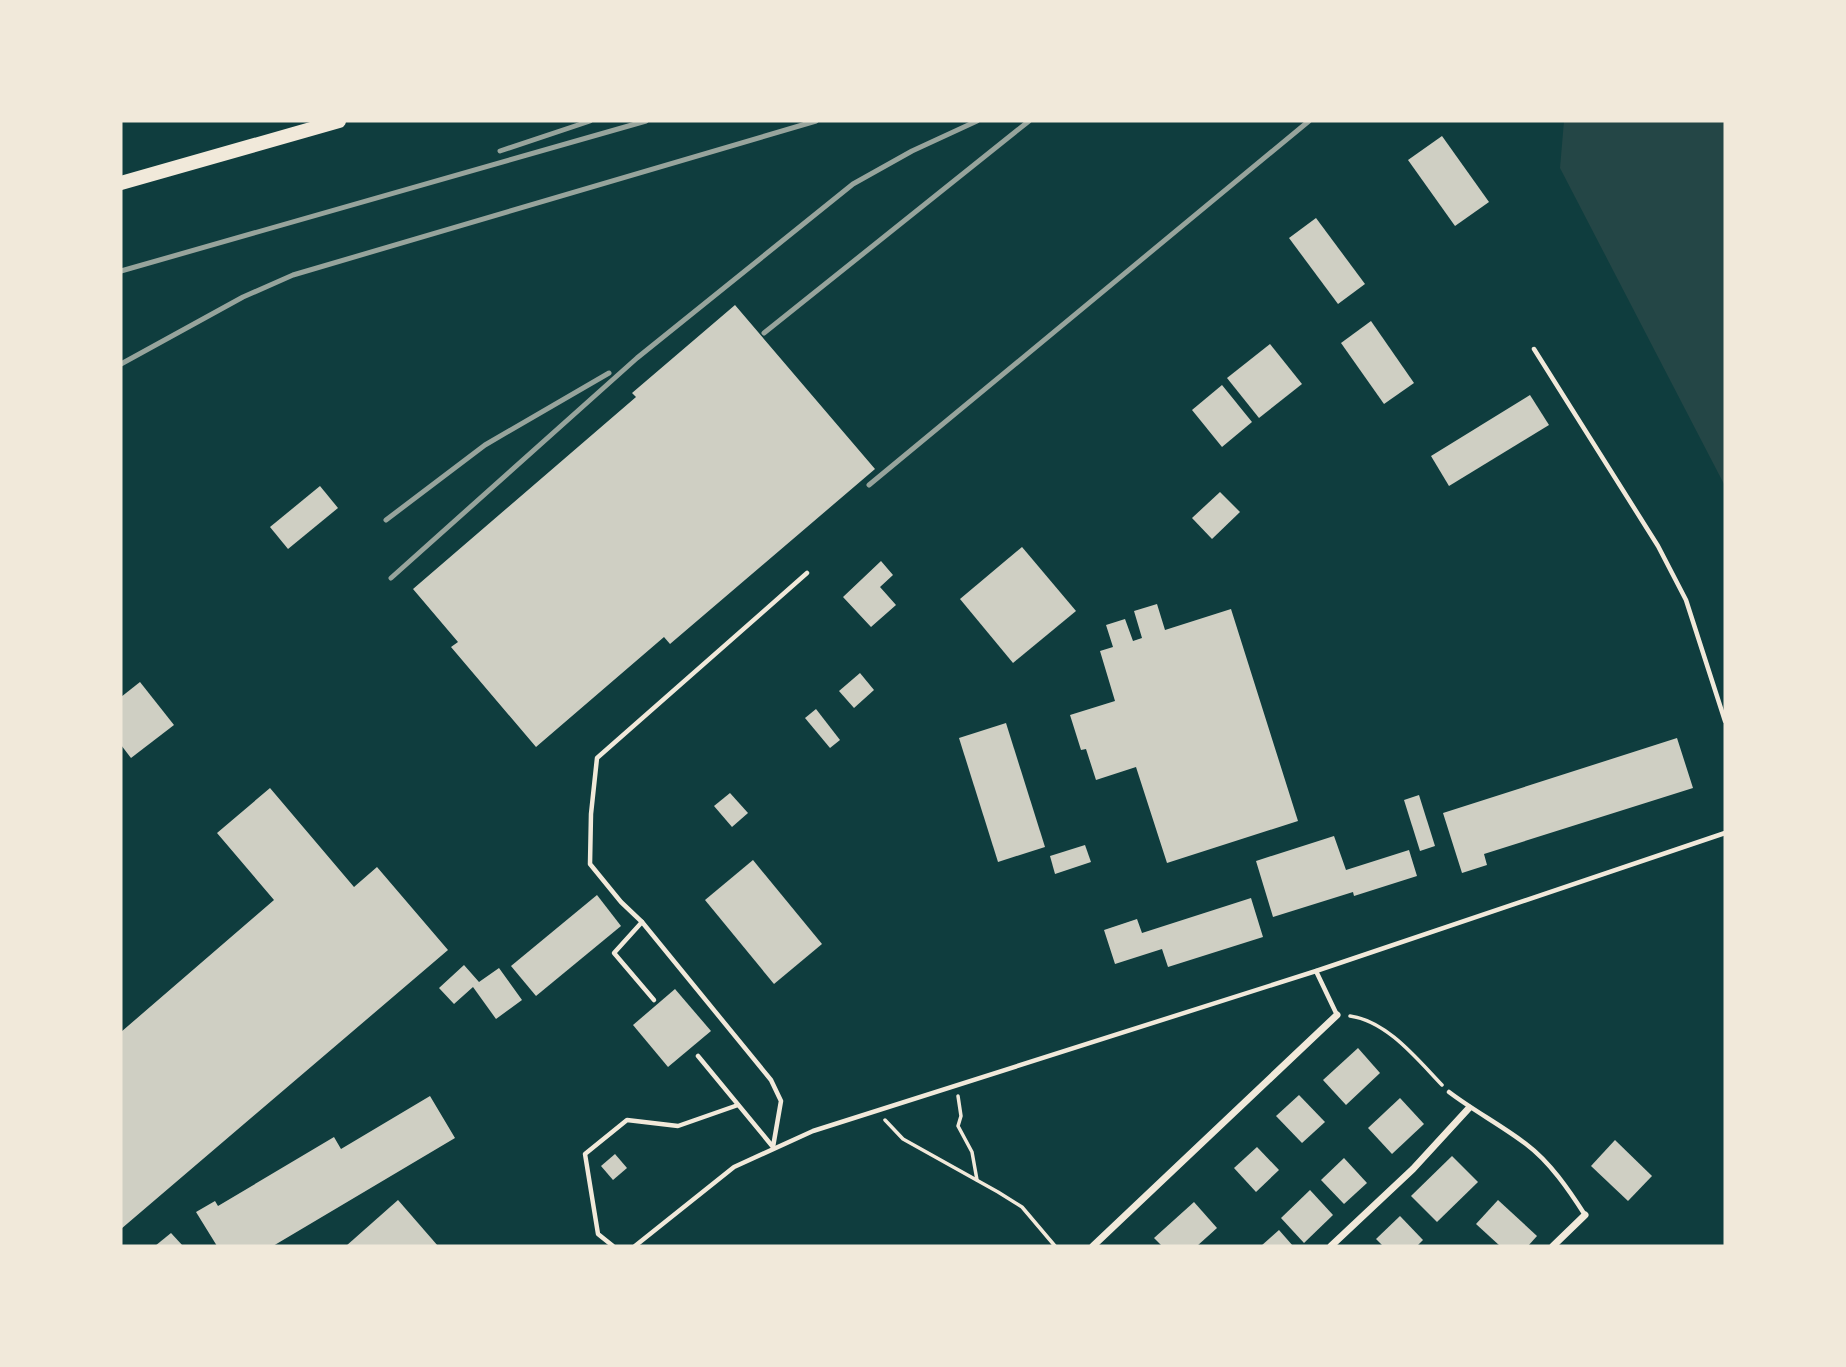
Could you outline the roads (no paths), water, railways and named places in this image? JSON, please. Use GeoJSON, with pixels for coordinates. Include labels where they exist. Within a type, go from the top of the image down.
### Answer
{"type":"FeatureCollection","features":[{"type":"Feature","properties":{"kind":"main road"},"geometry":{"type":"LineString","coordinates":[[121,183],[339,121]]}},
{"type":"Feature","properties":{"kind":"street"},"geometry":{"type":"LineString","coordinates":[[1093,1246],[1337,1015]]}},
{"type":"Feature","properties":{"kind":"street"},"geometry":{"type":"LineString","coordinates":[[1331,1246],[1413,1169],[1469,1108]]}},
{"type":"Feature","properties":{"kind":"street"},"geometry":{"type":"LineString","coordinates":[[1553,1246],[1585,1215]]}},
{"type":"Feature","properties":{"kind":"lane"},"geometry":{"type":"LineString","coordinates":[[1534,349],[1658,546],[1686,600],[1725,721]]}},
{"type":"Feature","properties":{"kind":"lane"},"geometry":{"type":"LineString","coordinates":[[773,1147],[780,1101],[771,1080],[642,922],[621,902],[590,864],[591,814],[597,758],[807,573]]}},
{"type":"Feature","properties":{"kind":"lane"},"geometry":{"type":"LineString","coordinates":[[635,1246],[734,1167],[813,1131],[1316,971],[1725,833]]}},
{"type":"Feature","properties":{"kind":"lane"},"geometry":{"type":"LineString","coordinates":[[642,922],[614,953],[654,1000]]}},
{"type":"Feature","properties":{"kind":"lane"},"geometry":{"type":"LineString","coordinates":[[1316,971],[1337,1015]]}},
{"type":"Feature","properties":{"kind":"lane"},"geometry":{"type":"LineString","coordinates":[[698,1056],[773,1147]]}},
{"type":"Feature","properties":{"kind":"lane"},"geometry":{"type":"LineString","coordinates":[[1449,1092],[1469,1108],[1528,1145],[1567,1187],[1585,1215]]}},
{"type":"Feature","properties":{"kind":"lane"},"geometry":{"type":"LineString","coordinates":[[613,1246],[598,1234],[585,1154],[627,1120],[677,1126],[738,1105]]}},
{"type":"Feature","properties":{"kind":"railway"},"geometry":{"type":"LineString","coordinates":[[500,151],[590,121]]}},
{"type":"Feature","properties":{"kind":"railway"},"geometry":{"type":"LineString","coordinates":[[121,271],[646,121]]}},
{"type":"Feature","properties":{"kind":"railway"},"geometry":{"type":"LineString","coordinates":[[121,364],[243,297],[293,275],[816,121]]}},
{"type":"Feature","properties":{"kind":"railway"},"geometry":{"type":"LineString","coordinates":[[391,578],[637,358],[853,184],[912,151],[977,121]]}},
{"type":"Feature","properties":{"kind":"railway"},"geometry":{"type":"LineString","coordinates":[[764,333],[1029,121]]}},
{"type":"Feature","properties":{"kind":"railway"},"geometry":{"type":"LineString","coordinates":[[869,485],[1309,121]]}},
{"type":"Feature","properties":{"kind":"railway"},"geometry":{"type":"LineString","coordinates":[[386,520],[485,445],[609,373]]}}]}
